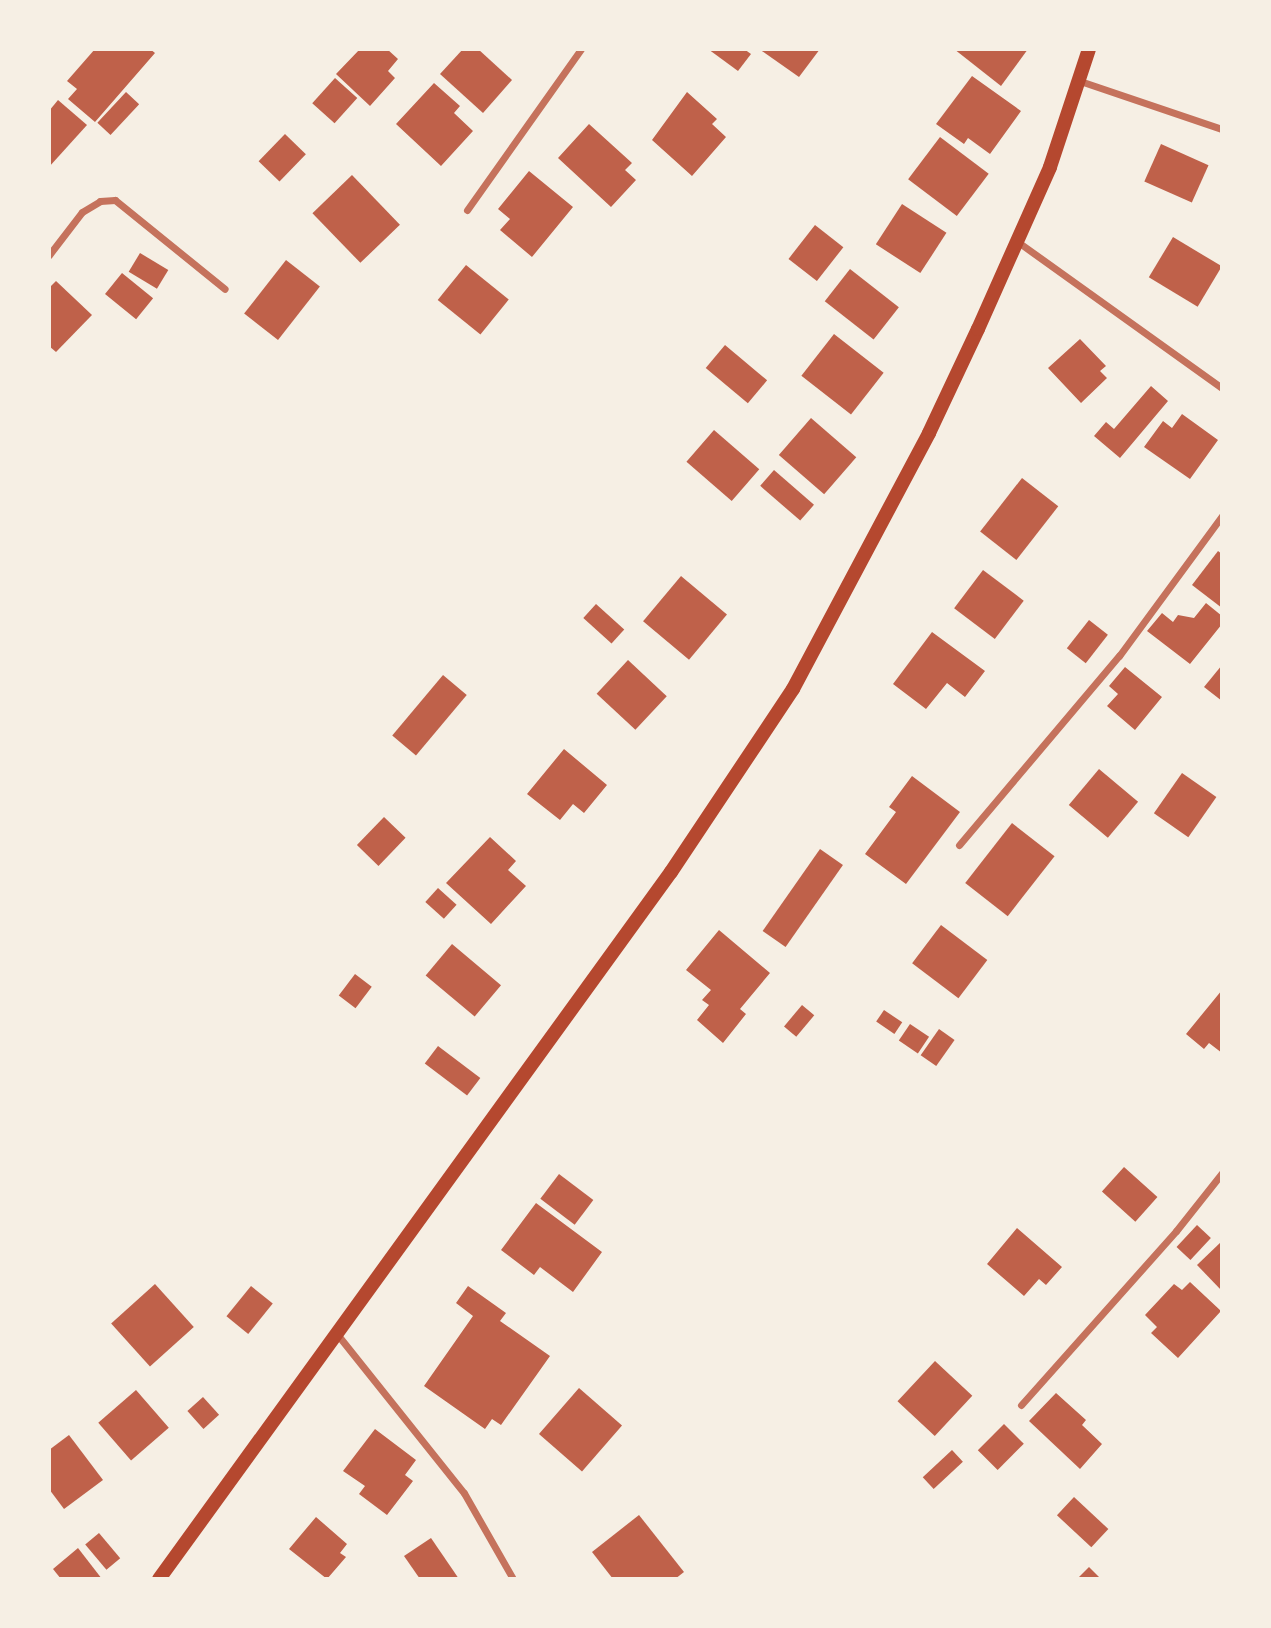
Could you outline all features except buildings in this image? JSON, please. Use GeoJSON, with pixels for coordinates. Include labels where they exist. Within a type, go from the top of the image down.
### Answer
{"type":"FeatureCollection","features":[{"type":"Feature","properties":{"kind":"main road"},"geometry":{"type":"LineString","coordinates":[[159,1579],[663,883],[793,689],[923,444],[1018,242],[1080,80],[1087,50]]}},
{"type":"Feature","properties":{"kind":"street"},"geometry":{"type":"LineString","coordinates":[[467,210],[581,49]]}},
{"type":"Feature","properties":{"kind":"street"},"geometry":{"type":"LineString","coordinates":[[1080,80],[1222,129]]}},
{"type":"Feature","properties":{"kind":"street"},"geometry":{"type":"LineString","coordinates":[[49,256],[82,212],[100,201],[115,200],[225,289]]}},
{"type":"Feature","properties":{"kind":"street"},"geometry":{"type":"LineString","coordinates":[[1018,242],[1222,388]]}},
{"type":"Feature","properties":{"kind":"street"},"geometry":{"type":"LineString","coordinates":[[959,845],[1119,656],[1222,516]]}},
{"type":"Feature","properties":{"kind":"street"},"geometry":{"type":"LineString","coordinates":[[1021,1405],[1176,1231],[1222,1173]]}},
{"type":"Feature","properties":{"kind":"street"},"geometry":{"type":"LineString","coordinates":[[337,1334],[464,1493],[513,1579]]}}]}
